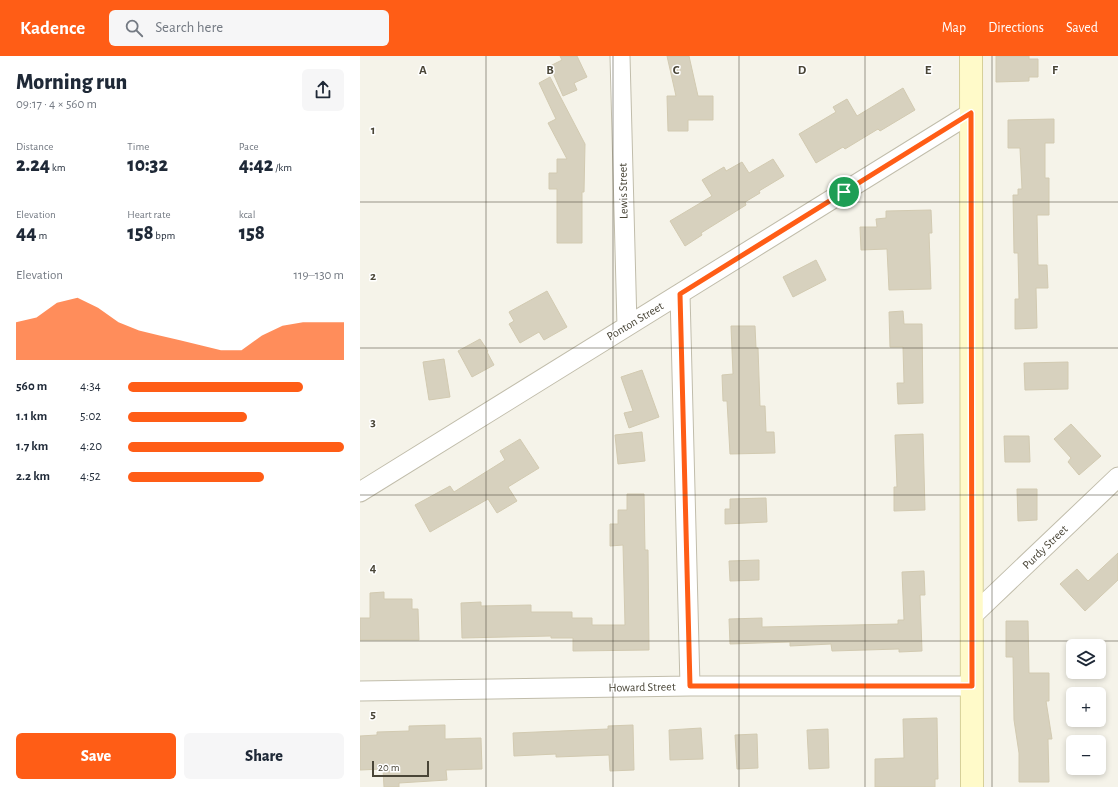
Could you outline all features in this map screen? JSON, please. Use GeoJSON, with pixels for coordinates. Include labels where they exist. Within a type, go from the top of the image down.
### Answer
{"type":"FeatureCollection","features":[{"type":"Feature","properties":{"kind":"main road"},"geometry":{"type":"LineString","coordinates":[[971,56],[972,787]]}},
{"type":"Feature","properties":{"kind":"street","name":"Lewis Street"},"geometry":{"type":"LineString","coordinates":[[620,56],[626,326]]}},
{"type":"Feature","properties":{"kind":"street","name":"Ponton Street"},"geometry":{"type":"LineString","coordinates":[[360,492],[971,113]]}},
{"type":"Feature","properties":{"kind":"street"},"geometry":{"type":"LineString","coordinates":[[680,294],[690,686]]}},
{"type":"Feature","properties":{"kind":"street","name":"Purdy Street"},"geometry":{"type":"LineString","coordinates":[[972,616],[1118,478]]}},
{"type":"Feature","properties":{"kind":"street","name":"Howard Street"},"geometry":{"type":"LineString","coordinates":[[360,690],[690,686],[972,686]]}},
{"type":"Feature","properties":{"kind":"building"},"geometry":{"type":"Polygon","coordinates":[[[560,56],[577,56],[587,77],[574,83],[577,90],[563,96],[550,66],[562,60],[560,56]]]}},
{"type":"Feature","properties":{"kind":"building"},"geometry":{"type":"Polygon","coordinates":[[[667,56],[689,56],[698,96],[713,96],[713,120],[688,120],[688,131],[668,131],[667,96],[676,96],[667,56]]]}},
{"type":"Feature","properties":{"kind":"building"},"geometry":{"type":"Polygon","coordinates":[[[996,56],[1029,56],[1029,59],[1038,59],[1038,77],[1029,77],[1029,81],[996,82],[996,56]]]}},
{"type":"Feature","properties":{"kind":"building"},"geometry":{"type":"Polygon","coordinates":[[[550,77],[585,144],[584,192],[582,192],[582,243],[557,243],[557,189],[549,189],[549,173],[557,173],[557,159],[567,159],[548,123],[556,119],[539,83],[550,77]]]}},
{"type":"Feature","properties":{"kind":"building"},"geometry":{"type":"Polygon","coordinates":[[[903,88],[915,110],[880,131],[878,129],[845,149],[843,147],[816,163],[799,134],[836,112],[833,107],[847,99],[857,116],[903,88]]]}},
{"type":"Feature","properties":{"kind":"building"},"geometry":{"type":"Polygon","coordinates":[[[1054,119],[1054,143],[1045,143],[1045,178],[1049,178],[1049,215],[1037,215],[1038,265],[1047,265],[1048,288],[1036,288],[1037,328],[1015,329],[1015,299],[1019,299],[1018,253],[1014,253],[1013,195],[1018,195],[1018,189],[1022,189],[1020,148],[1008,148],[1008,120],[1054,119]]]}},
{"type":"Feature","properties":{"kind":"building"},"geometry":{"type":"Polygon","coordinates":[[[773,159],[784,176],[759,191],[760,193],[745,202],[746,205],[701,233],[702,235],[685,246],[670,221],[712,196],[702,180],[724,167],[726,171],[742,162],[749,173],[773,159]]]}},
{"type":"Feature","properties":{"kind":"building"},"geometry":{"type":"Polygon","coordinates":[[[931,210],[932,233],[929,233],[931,289],[889,290],[887,249],[861,250],[860,227],[877,227],[876,219],[886,218],[886,211],[931,210]]]}},
{"type":"Feature","properties":{"kind":"building"},"geometry":{"type":"Polygon","coordinates":[[[816,260],[826,280],[793,297],[783,277],[816,260]]]}},
{"type":"Feature","properties":{"kind":"building"},"geometry":{"type":"Polygon","coordinates":[[[547,291],[567,327],[544,340],[539,332],[520,343],[509,324],[514,321],[509,312],[547,291]]]}},
{"type":"Feature","properties":{"kind":"building"},"geometry":{"type":"Polygon","coordinates":[[[903,311],[904,324],[922,324],[923,403],[898,404],[897,383],[904,383],[903,347],[890,347],[889,312],[903,311]]]}},
{"type":"Feature","properties":{"kind":"building"},"geometry":{"type":"Polygon","coordinates":[[[731,326],[755,326],[756,348],[758,348],[760,406],[765,406],[766,432],[774,432],[775,453],[730,454],[727,401],[723,401],[722,375],[733,374],[731,326]]]}},
{"type":"Feature","properties":{"kind":"building"},"geometry":{"type":"Polygon","coordinates":[[[480,339],[488,351],[487,352],[494,365],[472,377],[458,351],[480,339]]]}},
{"type":"Feature","properties":{"kind":"building"},"geometry":{"type":"Polygon","coordinates":[[[444,359],[450,397],[429,400],[423,362],[444,359]]]}},
{"type":"Feature","properties":{"kind":"building"},"geometry":{"type":"Polygon","coordinates":[[[1068,362],[1068,389],[1025,390],[1024,363],[1068,362]]]}},
{"type":"Feature","properties":{"kind":"building"},"geometry":{"type":"Polygon","coordinates":[[[642,370],[659,417],[629,428],[624,413],[633,411],[621,377],[642,370]]]}},
{"type":"Feature","properties":{"kind":"building"},"geometry":{"type":"Polygon","coordinates":[[[1071,424],[1101,456],[1079,475],[1068,462],[1071,458],[1054,439],[1071,424]]]}},
{"type":"Feature","properties":{"kind":"building"},"geometry":{"type":"Polygon","coordinates":[[[642,432],[645,461],[618,464],[615,435],[642,432]]]}},
{"type":"Feature","properties":{"kind":"building"},"geometry":{"type":"Polygon","coordinates":[[[923,434],[925,510],[894,511],[894,487],[897,487],[895,435],[923,434]]]}},
{"type":"Feature","properties":{"kind":"building"},"geometry":{"type":"Polygon","coordinates":[[[1004,436],[1029,436],[1030,462],[1005,462],[1004,436]]]}},
{"type":"Feature","properties":{"kind":"building"},"geometry":{"type":"Polygon","coordinates":[[[520,439],[539,468],[508,487],[517,501],[497,513],[488,499],[430,532],[415,505],[450,486],[454,492],[505,460],[500,451],[520,439]]]}},
{"type":"Feature","properties":{"kind":"building"},"geometry":{"type":"Polygon","coordinates":[[[1017,489],[1037,489],[1037,520],[1018,521],[1017,489]]]}},
{"type":"Feature","properties":{"kind":"building"},"geometry":{"type":"Polygon","coordinates":[[[627,494],[644,494],[645,550],[648,550],[649,650],[573,651],[573,638],[551,638],[551,636],[462,638],[461,603],[481,602],[481,606],[531,605],[531,612],[572,612],[572,618],[592,618],[592,625],[625,625],[623,545],[610,546],[610,524],[618,524],[618,510],[627,510],[627,494]]]}},
{"type":"Feature","properties":{"kind":"building"},"geometry":{"type":"Polygon","coordinates":[[[766,498],[767,522],[725,524],[725,509],[730,509],[730,499],[766,498]]]}},
{"type":"Feature","properties":{"kind":"building"},"geometry":{"type":"Polygon","coordinates":[[[1118,553],[1118,580],[1085,611],[1060,584],[1077,569],[1088,581],[1118,553]]]}},
{"type":"Feature","properties":{"kind":"building"},"geometry":{"type":"Polygon","coordinates":[[[759,560],[759,580],[730,581],[729,561],[759,560]]]}},
{"type":"Feature","properties":{"kind":"building"},"geometry":{"type":"Polygon","coordinates":[[[924,571],[925,595],[920,595],[922,651],[899,652],[899,649],[832,651],[831,644],[790,646],[790,642],[730,644],[729,619],[762,618],[762,627],[898,624],[898,620],[904,620],[902,572],[924,571]]]}},
{"type":"Feature","properties":{"kind":"building"},"geometry":{"type":"Polygon","coordinates":[[[384,592],[384,599],[412,599],[412,609],[418,609],[419,640],[360,640],[360,618],[370,618],[370,593],[384,592]]]}},
{"type":"Feature","properties":{"kind":"building"},"geometry":{"type":"Polygon","coordinates":[[[1006,621],[1028,621],[1029,673],[1049,673],[1049,701],[1046,701],[1052,739],[1048,739],[1049,782],[1019,782],[1019,753],[1014,720],[1013,657],[1006,657],[1006,621]]]}},
{"type":"Feature","properties":{"kind":"building"},"geometry":{"type":"Polygon","coordinates":[[[937,718],[938,779],[935,779],[935,787],[875,787],[875,759],[904,758],[903,719],[937,718]]]}},
{"type":"Feature","properties":{"kind":"building"},"geometry":{"type":"Polygon","coordinates":[[[445,725],[445,739],[481,738],[482,769],[446,770],[447,780],[399,783],[399,787],[384,787],[383,769],[360,770],[360,736],[377,735],[377,732],[409,731],[409,726],[445,725]]]}},
{"type":"Feature","properties":{"kind":"building"},"geometry":{"type":"Polygon","coordinates":[[[633,725],[634,770],[610,771],[609,755],[556,757],[556,754],[514,756],[513,733],[608,729],[608,726],[633,725]]]}},
{"type":"Feature","properties":{"kind":"building"},"geometry":{"type":"Polygon","coordinates":[[[701,728],[703,759],[670,760],[669,730],[701,728]]]}},
{"type":"Feature","properties":{"kind":"building"},"geometry":{"type":"Polygon","coordinates":[[[828,729],[829,768],[809,769],[807,730],[828,729]]]}},
{"type":"Feature","properties":{"kind":"building"},"geometry":{"type":"Polygon","coordinates":[[[757,734],[758,768],[737,769],[735,735],[757,734]]]}},
{"type":"Feature","properties":{"kind":"route"},"geometry":{"type":"LineString","coordinates":[[971,113],[972,686],[690,686],[680,294],[844,192],[971,113]]}}]}
